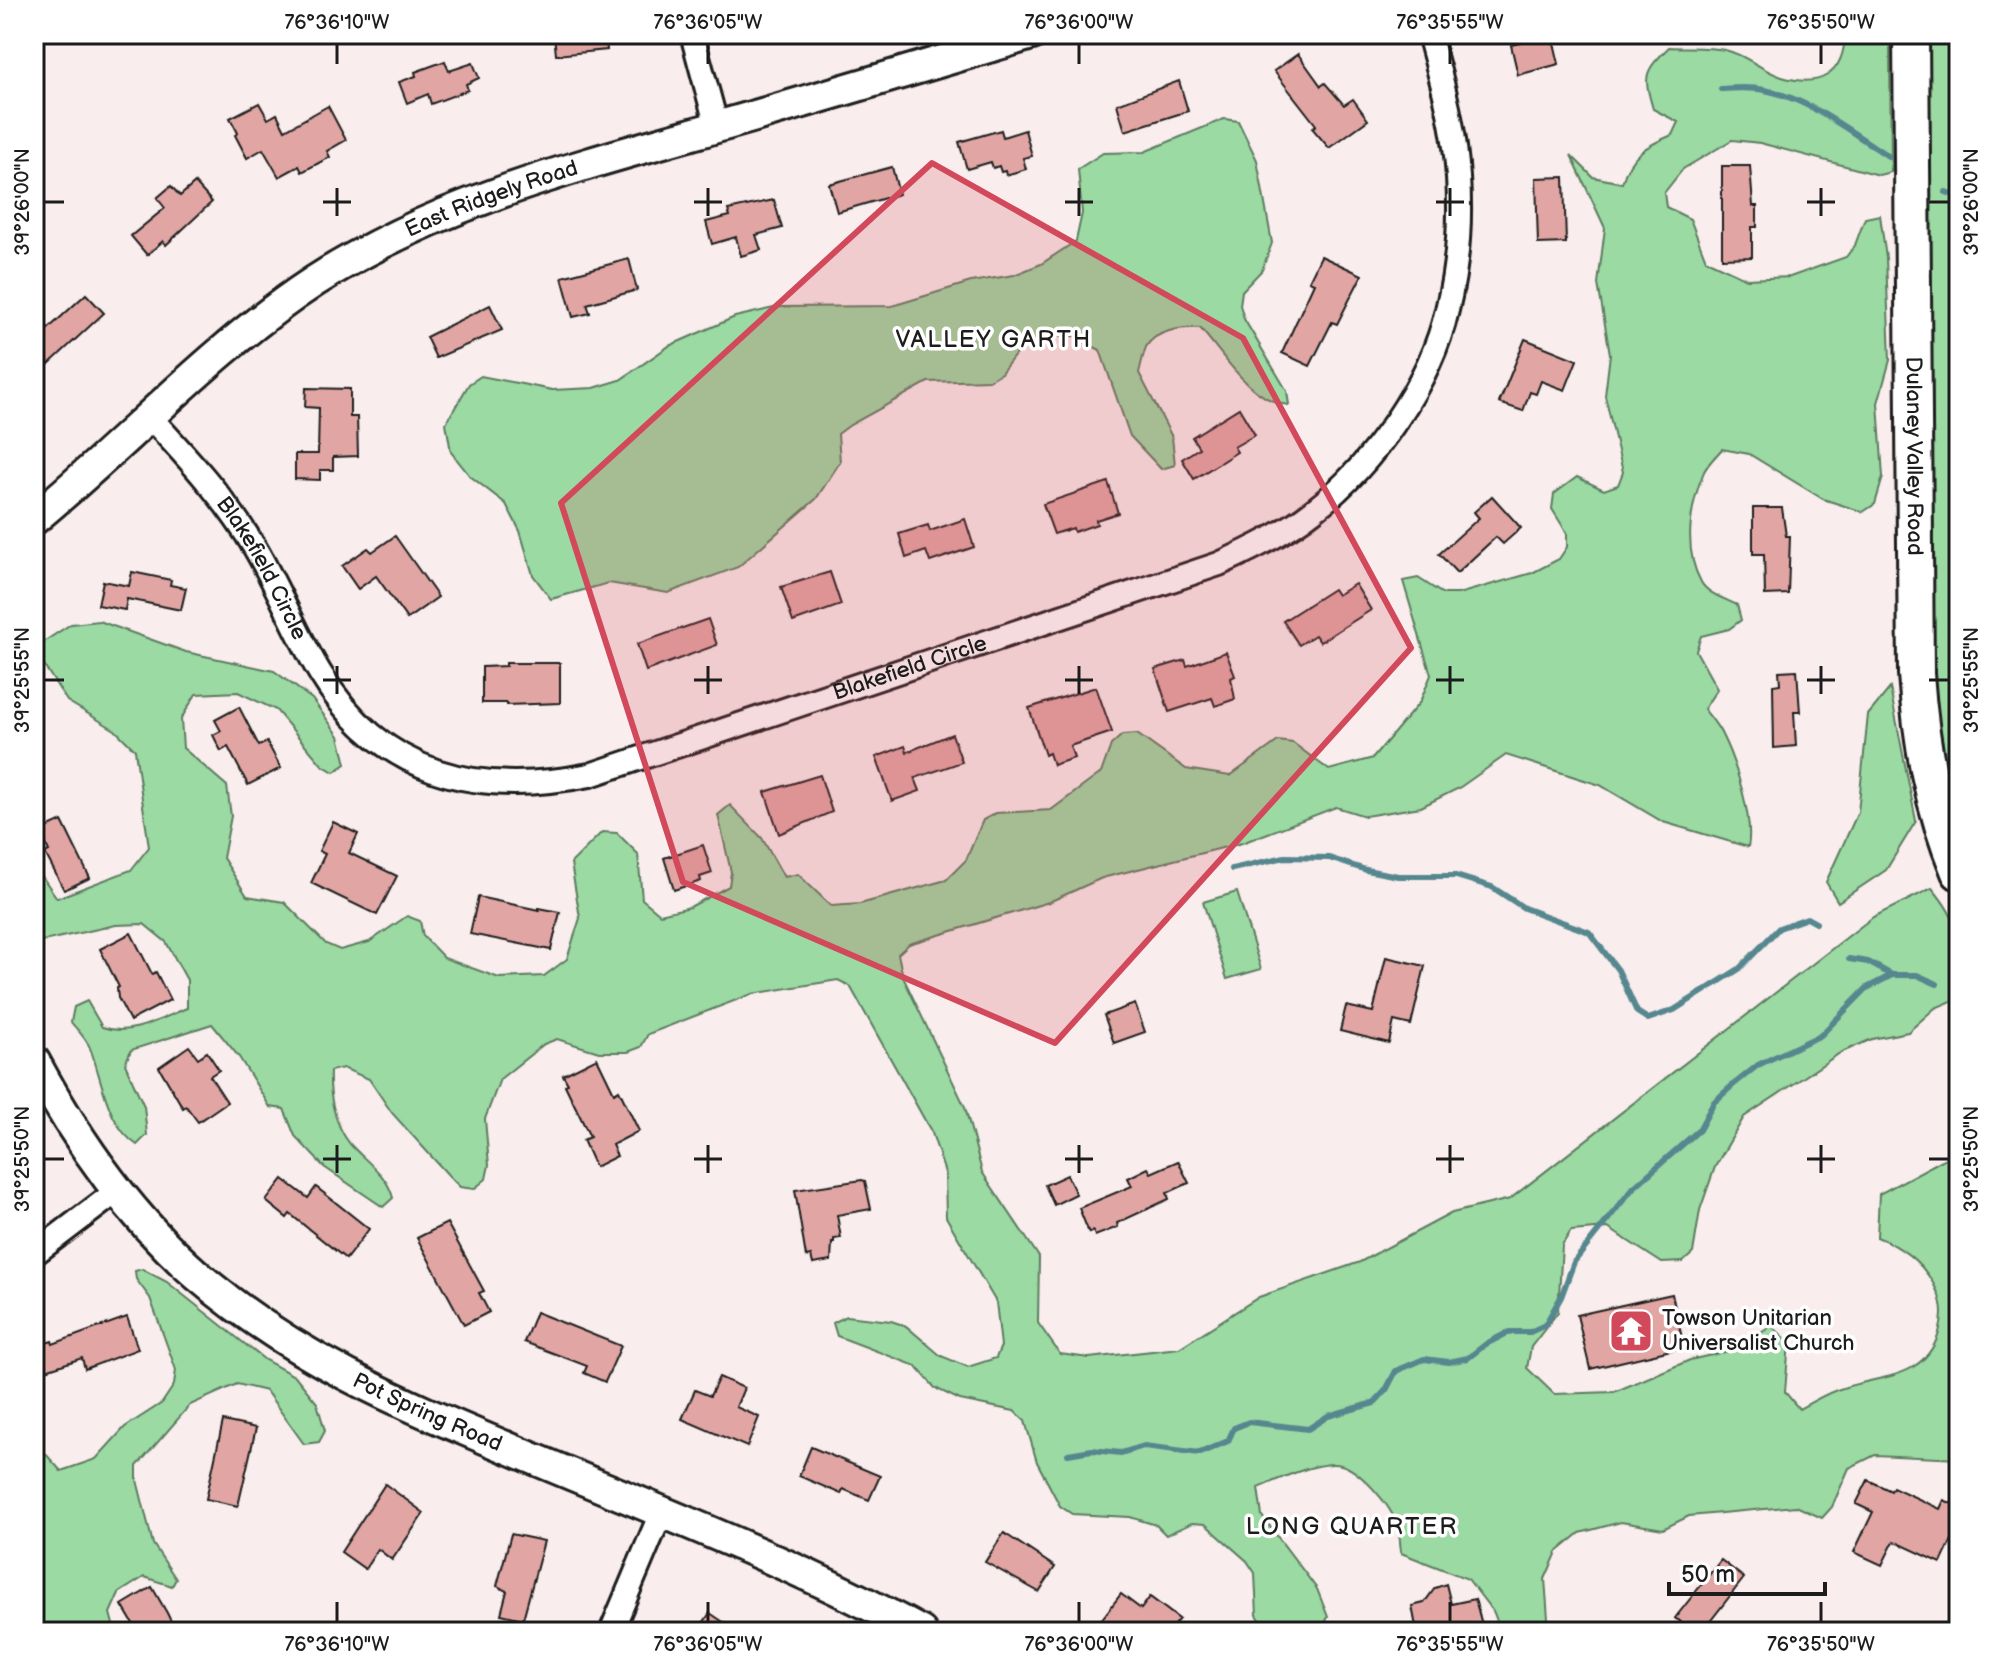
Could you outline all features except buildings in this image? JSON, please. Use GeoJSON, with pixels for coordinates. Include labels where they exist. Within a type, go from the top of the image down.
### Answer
{"type":"FeatureCollection","features":[{"type":"Feature","properties":{"kind":"main road","name":"Dulaney Valley Road"},"geometry":{"type":"LineString","coordinates":[[1911,34],[1916,674],[1921,738],[1933,796],[1959,872]]}},
{"type":"Feature","properties":{"kind":"street"},"geometry":{"type":"LineString","coordinates":[[692,34],[717,127]]}},
{"type":"Feature","properties":{"kind":"street","name":"East Ridgely Road"},"geometry":{"type":"LineString","coordinates":[[34,519],[148,415],[263,317],[316,280],[388,239],[502,191],[1032,34]]}},
{"type":"Feature","properties":{"kind":"street","name":"Blakefield Circle"},"geometry":{"type":"LineString","coordinates":[[148,415],[209,481],[239,523],[257,551],[319,672],[339,703],[387,748],[419,765],[465,780],[544,784],[590,775],[1219,564],[1264,543],[1315,510],[1358,469],[1394,423],[1425,370],[1447,314],[1457,259],[1459,203],[1455,147],[1429,34]]}},
{"type":"Feature","properties":{"kind":"street","name":"Pot Spring Road"},"geometry":{"type":"LineString","coordinates":[[34,1061],[63,1114],[117,1191],[196,1274],[258,1323],[324,1364],[414,1408],[850,1595],[921,1632]]}},
{"type":"Feature","properties":{"kind":"street"},"geometry":{"type":"LineString","coordinates":[[34,1254],[117,1191]]}},
{"type":"Feature","properties":{"kind":"street"},"geometry":{"type":"LineString","coordinates":[[611,1632],[661,1513]]}},
{"type":"Feature","properties":{"kind":"highlighted area"},"geometry":{"type":"Polygon","coordinates":[[[932,163],[1243,338],[1411,648],[1055,1043],[683,882],[561,503],[932,163]]]}},
{"type":"Feature","properties":{"kind":"green space"},"geometry":{"type":"Polygon","coordinates":[[[1845,34],[1890,34],[1891,172],[1879,175],[1760,143],[1732,140],[1683,169],[1664,193],[1666,207],[1690,219],[1706,260],[1747,279],[1790,277],[1846,257],[1855,245],[1865,218],[1880,215],[1886,258],[1890,360],[1878,403],[1883,477],[1875,504],[1863,512],[1823,499],[1749,454],[1722,449],[1704,471],[1698,487],[1690,528],[1695,569],[1708,590],[1737,605],[1741,620],[1729,629],[1701,636],[1696,651],[1717,689],[1704,709],[1720,732],[1738,774],[1746,806],[1748,847],[1663,822],[1600,785],[1506,755],[1459,788],[1421,807],[1365,816],[1336,807],[1242,843],[1102,878],[1049,902],[909,944],[898,954],[903,977],[965,1107],[982,1172],[1039,1257],[1038,1323],[1060,1354],[1089,1358],[1179,1348],[1259,1297],[1360,1262],[1452,1213],[1510,1199],[1873,917],[1932,888],[1951,915],[1959,940],[1959,998],[1935,1008],[1908,1032],[1872,1039],[1840,1053],[1744,1117],[1715,1167],[1700,1210],[1693,1253],[1683,1262],[1662,1263],[1608,1228],[1571,1231],[1562,1245],[1558,1312],[1531,1347],[1527,1368],[1554,1394],[1614,1392],[1690,1360],[1733,1350],[1772,1326],[1789,1342],[1785,1392],[1799,1409],[1837,1390],[1906,1371],[1922,1361],[1935,1344],[1941,1324],[1941,1303],[1933,1283],[1921,1266],[1897,1246],[1877,1237],[1879,1194],[1959,1151],[1959,1459],[1875,1455],[1849,1468],[1832,1507],[1822,1518],[1796,1506],[1689,1516],[1663,1529],[1621,1522],[1580,1533],[1557,1552],[1545,1579],[1549,1632],[1501,1632],[1494,1613],[1468,1579],[1401,1553],[1398,1529],[1392,1515],[1381,1497],[1357,1473],[1333,1464],[1311,1468],[1258,1488],[1262,1516],[1317,1589],[1328,1617],[1321,1632],[1268,1632],[1257,1615],[1255,1573],[1247,1561],[1205,1524],[1192,1523],[1166,1535],[1156,1525],[1130,1517],[1072,1514],[1060,1506],[1037,1462],[1025,1421],[1014,1411],[960,1400],[935,1388],[916,1366],[837,1336],[833,1323],[846,1316],[891,1321],[906,1326],[941,1356],[968,1367],[996,1358],[1001,1346],[996,1302],[946,1217],[945,1173],[932,1133],[850,986],[838,980],[752,994],[648,1034],[641,1047],[628,1052],[599,1052],[557,1039],[544,1044],[500,1079],[485,1119],[489,1165],[486,1179],[474,1189],[460,1187],[450,1177],[392,1113],[369,1079],[343,1068],[330,1071],[330,1090],[340,1128],[350,1144],[381,1175],[390,1190],[393,1198],[383,1207],[324,1167],[295,1136],[284,1109],[270,1107],[239,1057],[212,1024],[131,1050],[125,1064],[144,1106],[147,1135],[137,1145],[118,1126],[90,1048],[71,1022],[74,1007],[87,1001],[102,1027],[113,1030],[134,1028],[187,1008],[187,980],[166,942],[144,924],[116,925],[34,943],[34,865],[57,898],[131,870],[149,847],[135,750],[115,730],[67,701],[36,653],[45,641],[71,624],[99,621],[186,652],[274,671],[312,699],[339,736],[346,764],[334,772],[322,765],[276,710],[238,692],[196,694],[181,719],[183,748],[227,786],[231,816],[223,858],[247,896],[284,902],[326,944],[340,950],[369,942],[407,916],[420,921],[423,936],[444,958],[499,978],[544,976],[567,959],[580,918],[571,863],[602,832],[617,833],[638,854],[642,899],[660,914],[690,907],[729,886],[731,872],[718,815],[730,805],[762,838],[784,877],[798,874],[831,906],[860,904],[946,880],[966,860],[983,820],[996,813],[1051,810],[1101,773],[1111,745],[1122,735],[1137,734],[1186,769],[1230,776],[1278,741],[1293,743],[1329,770],[1373,758],[1420,702],[1431,675],[1403,581],[1418,578],[1443,594],[1458,594],[1532,573],[1559,559],[1567,547],[1567,533],[1552,509],[1554,494],[1577,477],[1604,490],[1618,485],[1623,472],[1605,396],[1610,354],[1598,284],[1605,228],[1571,155],[1593,177],[1622,183],[1625,173],[1640,152],[1672,135],[1678,122],[1653,109],[1647,81],[1650,69],[1669,47],[1725,50],[1782,77],[1808,81],[1835,69],[1844,48],[1845,34]]]}},
{"type":"Feature","properties":{"kind":"green space"},"geometry":{"type":"Polygon","coordinates":[[[1924,34],[1959,34],[1959,812],[1935,736],[1930,674],[1924,34]]]}},
{"type":"Feature","properties":{"kind":"green space"},"geometry":{"type":"Polygon","coordinates":[[[1224,119],[1238,121],[1257,160],[1272,243],[1262,270],[1242,291],[1240,305],[1244,319],[1287,391],[1289,405],[1262,396],[1250,386],[1200,328],[1163,333],[1146,347],[1139,373],[1172,437],[1175,465],[1161,469],[1130,436],[1100,350],[1074,336],[1044,336],[1019,350],[1001,373],[989,380],[928,382],[838,434],[840,462],[816,499],[738,567],[668,593],[609,583],[551,599],[533,575],[520,531],[506,504],[470,476],[451,452],[446,423],[469,384],[481,376],[552,390],[594,388],[620,380],[669,346],[735,317],[778,307],[892,306],[971,282],[1014,275],[1041,264],[1076,241],[1082,213],[1078,169],[1103,153],[1144,152],[1224,119]]]}},
{"type":"Feature","properties":{"kind":"green space"},"geometry":{"type":"Polygon","coordinates":[[[1890,688],[1916,821],[1886,870],[1838,902],[1826,882],[1858,812],[1868,715],[1890,688]]]}},
{"type":"Feature","properties":{"kind":"green space"},"geometry":{"type":"Polygon","coordinates":[[[1237,892],[1261,969],[1227,979],[1203,902],[1237,892]]]}},
{"type":"Feature","properties":{"kind":"green space"},"geometry":{"type":"Polygon","coordinates":[[[142,1269],[167,1282],[265,1360],[296,1377],[317,1403],[325,1431],[319,1442],[304,1444],[266,1391],[237,1384],[190,1405],[137,1466],[137,1480],[153,1544],[176,1579],[172,1586],[144,1577],[119,1593],[110,1613],[115,1632],[34,1632],[34,1435],[43,1451],[61,1471],[96,1459],[125,1427],[162,1403],[174,1385],[176,1370],[150,1298],[136,1279],[135,1271],[142,1269]]]}},
{"type":"Feature","properties":{"kind":"waterway"},"geometry":{"type":"LineString","coordinates":[[1721,89],[1759,89],[1781,94],[1829,117],[1888,156]]}},
{"type":"Feature","properties":{"kind":"waterway"},"geometry":{"type":"LineString","coordinates":[[1946,192],[1959,197]]}},
{"type":"Feature","properties":{"kind":"waterway"},"geometry":{"type":"LineString","coordinates":[[1232,869],[1285,857],[1329,858],[1398,876],[1456,876],[1492,887],[1524,908],[1589,932],[1618,970],[1637,1012],[1648,1019],[1674,1010],[1739,969],[1779,928],[1807,918],[1816,923]]}},
{"type":"Feature","properties":{"kind":"waterway"},"geometry":{"type":"LineString","coordinates":[[1849,959],[1868,962],[1892,975]]}},
{"type":"Feature","properties":{"kind":"waterway"},"geometry":{"type":"LineString","coordinates":[[1068,1454],[1092,1450],[1121,1453],[1144,1446],[1200,1453],[1228,1441],[1234,1428],[1249,1422],[1308,1429],[1328,1416],[1374,1403],[1386,1390],[1396,1371],[1424,1359],[1449,1362],[1468,1358],[1509,1332],[1530,1332],[1545,1325],[1561,1297],[1574,1262],[1633,1188],[1699,1130],[1714,1102],[1733,1085],[1758,1065],[1821,1035],[1867,988],[1892,975],[1917,975],[1937,984]]}},
{"type":"Feature","properties":{"kind":"place","name":"Towson Unitarian Universalist Church"},"geometry":{"type":"Point","coordinates":[1631,1331]}},
{"type":"Feature","properties":{"kind":"district","name":"VALLEY GARTH"},"geometry":{"type":"Point","coordinates":[994,339]}},
{"type":"Feature","properties":{"kind":"district","name":"LONG QUARTER"},"geometry":{"type":"Point","coordinates":[1352,1526]}}]}
